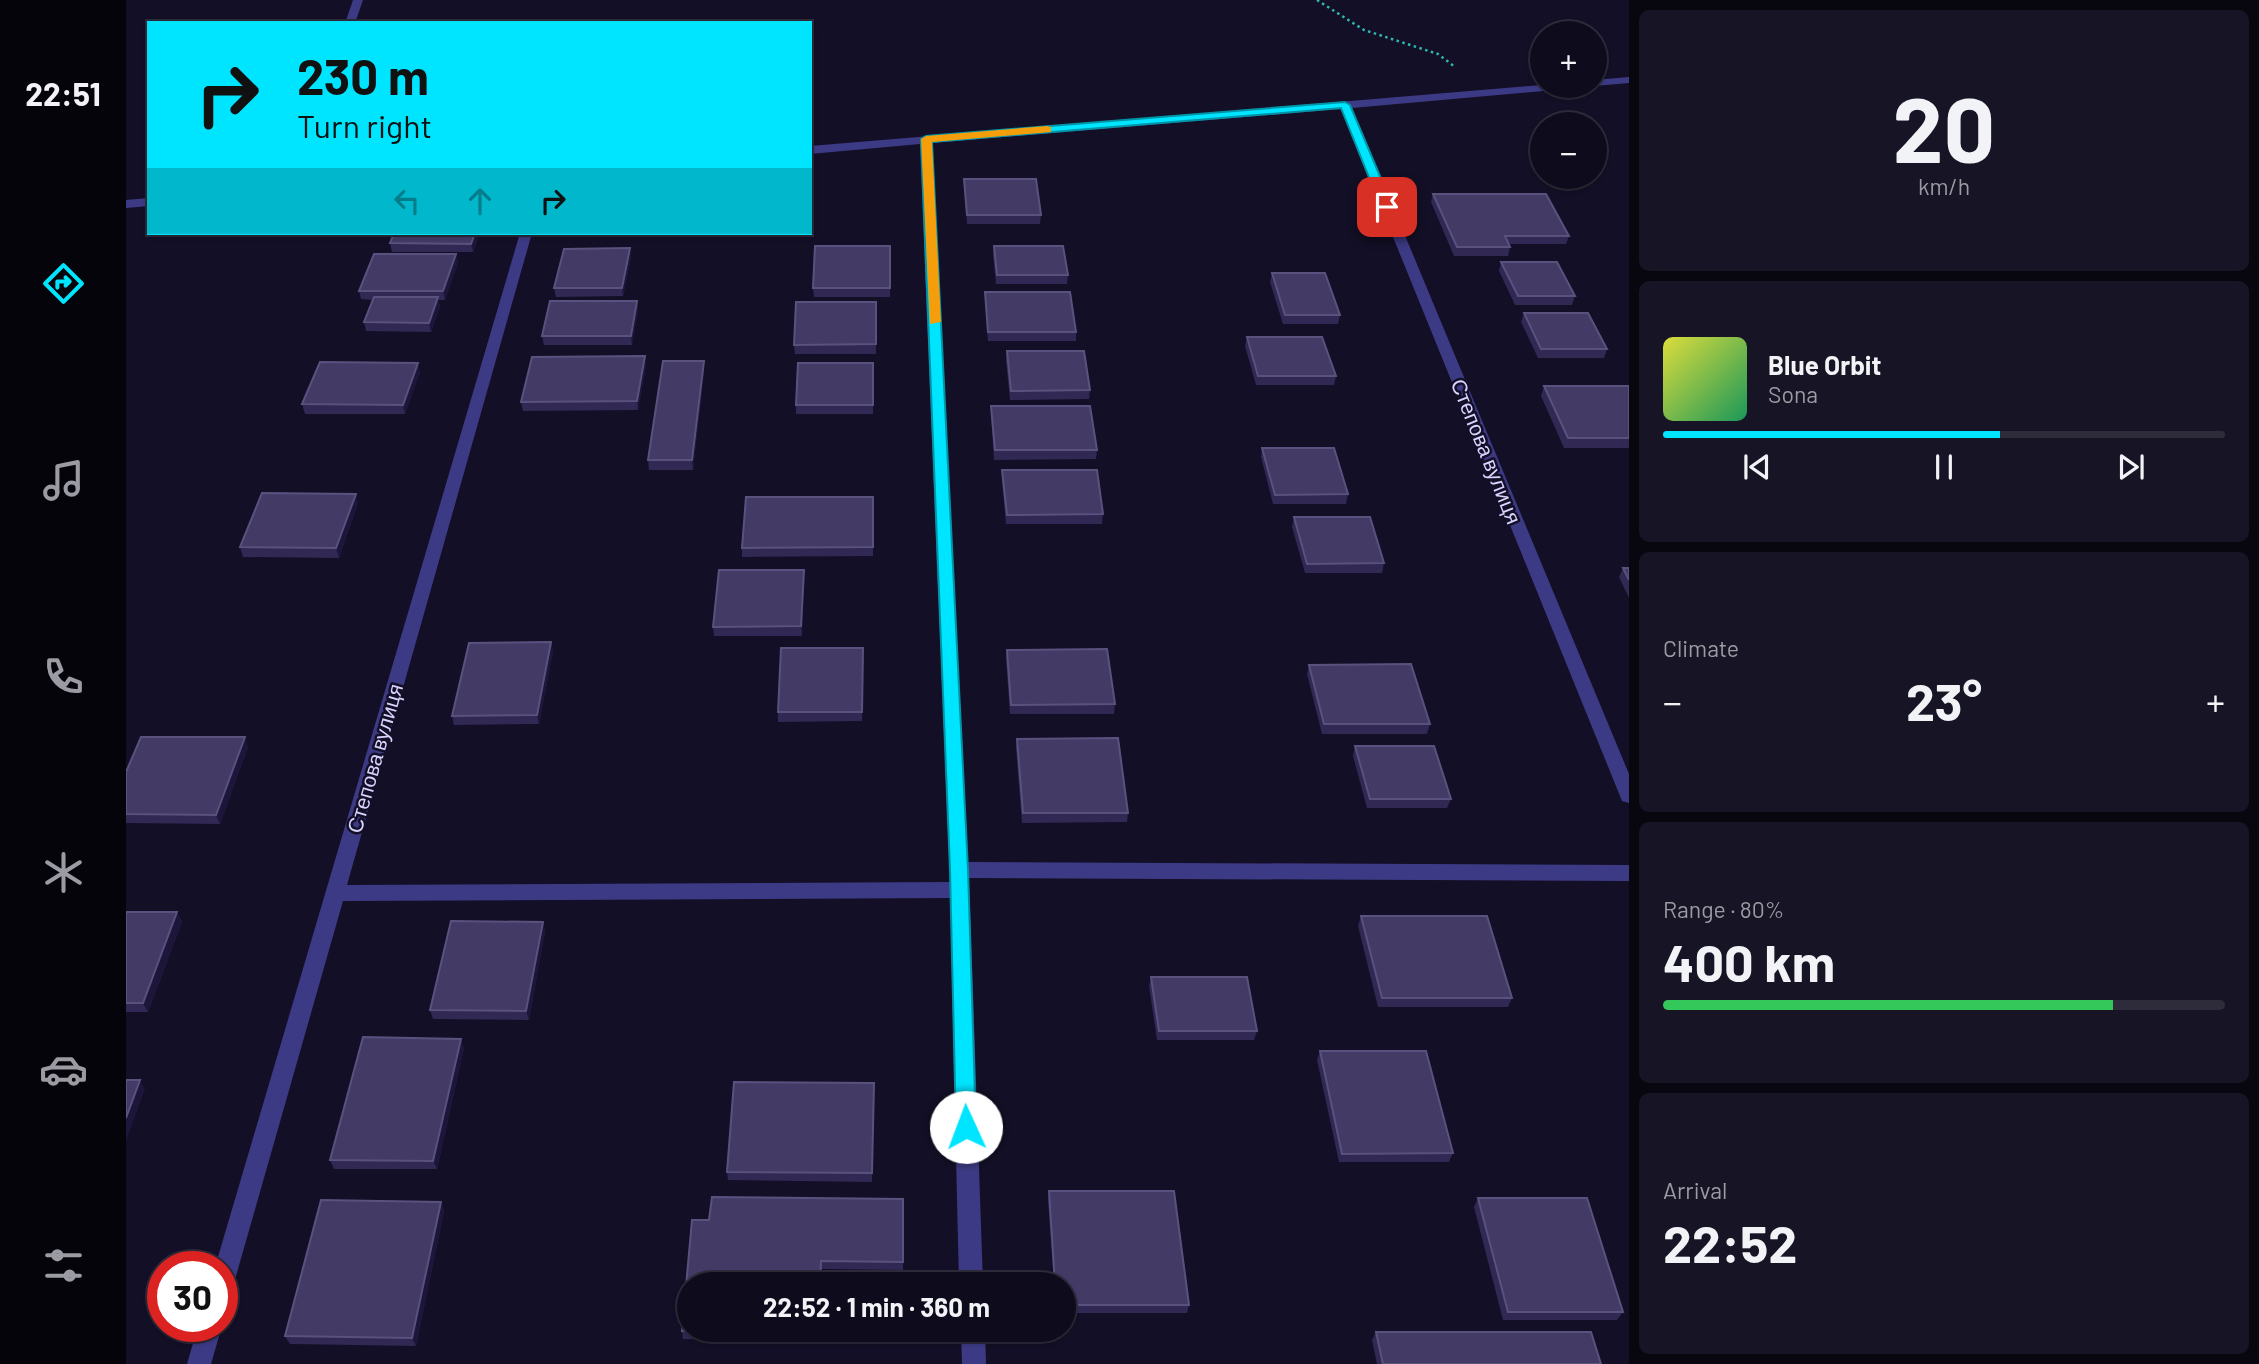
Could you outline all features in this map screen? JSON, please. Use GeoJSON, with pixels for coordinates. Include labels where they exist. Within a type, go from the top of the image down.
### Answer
{"type":"FeatureCollection","features":[{"type":"Feature","properties":{"kind":"street"},"geometry":{"type":"LineString","coordinates":[[351,21],[358,0]]}},
{"type":"Feature","properties":{"kind":"street"},"geometry":{"type":"LineString","coordinates":[[1607,82],[1629,80]]}},
{"type":"Feature","properties":{"kind":"street"},"geometry":{"type":"LineString","coordinates":[[812,150],[1530,89]]}},
{"type":"Feature","properties":{"kind":"street","name":"Степова вулиця"},"geometry":{"type":"LineString","coordinates":[[1345,105],[1629,796]]}},
{"type":"Feature","properties":{"kind":"street"},"geometry":{"type":"LineString","coordinates":[[926,139],[959,880],[971,1272]]}},
{"type":"Feature","properties":{"kind":"street"},"geometry":{"type":"LineString","coordinates":[[126,204],[147,202]]}},
{"type":"Feature","properties":{"kind":"street","name":"Степова вулиця"},"geometry":{"type":"LineString","coordinates":[[231,1251],[525,235]]}},
{"type":"Feature","properties":{"kind":"street"},"geometry":{"type":"LineString","coordinates":[[335,893],[959,880],[1629,873]]}},
{"type":"Feature","properties":{"kind":"street"},"geometry":{"type":"LineString","coordinates":[[199,1364],[205,1342]]}},
{"type":"Feature","properties":{"kind":"street"},"geometry":{"type":"LineString","coordinates":[[973,1342],[974,1364]]}},
{"type":"Feature","properties":{"kind":"path"},"geometry":{"type":"LineString","coordinates":[[1317,0],[1364,30],[1438,54],[1461,71],[1510,91]]}},
{"type":"Feature","properties":{"kind":"building"},"geometry":{"type":"Polygon","coordinates":[[[964,179],[1036,179],[1041,215],[967,215],[964,179]]]}},
{"type":"Feature","properties":{"kind":"building"},"geometry":{"type":"Polygon","coordinates":[[[1433,194],[1546,194],[1569,236],[1505,236],[1510,247],[1457,247],[1433,194]]]}},
{"type":"Feature","properties":{"kind":"building"},"geometry":{"type":"Polygon","coordinates":[[[393,235],[474,235],[471,244],[390,243],[393,235]]]}},
{"type":"Feature","properties":{"kind":"building"},"geometry":{"type":"Polygon","coordinates":[[[815,246],[890,246],[890,288],[813,288],[815,246]]]}},
{"type":"Feature","properties":{"kind":"building"},"geometry":{"type":"Polygon","coordinates":[[[994,246],[1063,246],[1068,275],[997,275],[994,246]]]}},
{"type":"Feature","properties":{"kind":"building"},"geometry":{"type":"Polygon","coordinates":[[[630,248],[622,288],[554,288],[564,249],[630,248]]]}},
{"type":"Feature","properties":{"kind":"building"},"geometry":{"type":"Polygon","coordinates":[[[374,254],[456,254],[443,291],[359,291],[374,254]]]}},
{"type":"Feature","properties":{"kind":"building"},"geometry":{"type":"Polygon","coordinates":[[[1501,262],[1557,262],[1575,296],[1518,296],[1501,262]]]}},
{"type":"Feature","properties":{"kind":"building"},"geometry":{"type":"Polygon","coordinates":[[[1272,273],[1325,273],[1340,315],[1285,315],[1272,273]]]}},
{"type":"Feature","properties":{"kind":"building"},"geometry":{"type":"Polygon","coordinates":[[[985,292],[1070,292],[1076,332],[988,332],[985,292]]]}},
{"type":"Feature","properties":{"kind":"building"},"geometry":{"type":"Polygon","coordinates":[[[374,297],[438,297],[429,323],[364,322],[374,297]]]}},
{"type":"Feature","properties":{"kind":"building"},"geometry":{"type":"Polygon","coordinates":[[[550,301],[637,301],[631,336],[542,336],[550,301]]]}},
{"type":"Feature","properties":{"kind":"building"},"geometry":{"type":"Polygon","coordinates":[[[796,302],[876,302],[876,344],[794,345],[796,302]]]}},
{"type":"Feature","properties":{"kind":"building"},"geometry":{"type":"Polygon","coordinates":[[[1524,313],[1588,313],[1607,349],[1541,349],[1524,313]]]}},
{"type":"Feature","properties":{"kind":"building"},"geometry":{"type":"Polygon","coordinates":[[[1247,337],[1322,337],[1336,376],[1258,376],[1247,337]]]}},
{"type":"Feature","properties":{"kind":"building"},"geometry":{"type":"Polygon","coordinates":[[[1007,351],[1084,351],[1090,390],[1011,391],[1007,351]]]}},
{"type":"Feature","properties":{"kind":"building"},"geometry":{"type":"Polygon","coordinates":[[[645,356],[637,401],[521,402],[532,357],[645,356]]]}},
{"type":"Feature","properties":{"kind":"building"},"geometry":{"type":"Polygon","coordinates":[[[663,361],[704,361],[692,460],[648,460],[663,361]]]}},
{"type":"Feature","properties":{"kind":"building"},"geometry":{"type":"Polygon","coordinates":[[[320,362],[418,363],[403,405],[302,404],[320,362]]]}},
{"type":"Feature","properties":{"kind":"building"},"geometry":{"type":"Polygon","coordinates":[[[798,363],[873,363],[873,405],[796,405],[798,363]]]}},
{"type":"Feature","properties":{"kind":"building"},"geometry":{"type":"Polygon","coordinates":[[[1544,386],[1629,386],[1629,438],[1568,438],[1544,386]]]}},
{"type":"Feature","properties":{"kind":"building"},"geometry":{"type":"Polygon","coordinates":[[[991,406],[1090,406],[1097,450],[995,450],[991,406]]]}},
{"type":"Feature","properties":{"kind":"building"},"geometry":{"type":"Polygon","coordinates":[[[1262,448],[1334,448],[1348,494],[1275,495],[1262,448]]]}},
{"type":"Feature","properties":{"kind":"building"},"geometry":{"type":"Polygon","coordinates":[[[1002,470],[1097,470],[1103,514],[1007,515],[1002,470]]]}},
{"type":"Feature","properties":{"kind":"building"},"geometry":{"type":"Polygon","coordinates":[[[262,493],[356,494],[336,548],[240,547],[262,493]]]}},
{"type":"Feature","properties":{"kind":"building"},"geometry":{"type":"Polygon","coordinates":[[[746,497],[873,497],[873,547],[742,548],[746,497]]]}},
{"type":"Feature","properties":{"kind":"building"},"geometry":{"type":"Polygon","coordinates":[[[1294,517],[1370,517],[1384,563],[1307,564],[1294,517]]]}},
{"type":"Feature","properties":{"kind":"building"},"geometry":{"type":"Polygon","coordinates":[[[1623,568],[1629,568],[1629,580],[1623,568]]]}},
{"type":"Feature","properties":{"kind":"building"},"geometry":{"type":"Polygon","coordinates":[[[719,570],[804,570],[801,626],[713,627],[719,570]]]}},
{"type":"Feature","properties":{"kind":"building"},"geometry":{"type":"Polygon","coordinates":[[[551,642],[537,715],[452,716],[469,643],[551,642]]]}},
{"type":"Feature","properties":{"kind":"building"},"geometry":{"type":"Polygon","coordinates":[[[781,648],[863,648],[862,712],[778,712],[781,648]]]}},
{"type":"Feature","properties":{"kind":"building"},"geometry":{"type":"Polygon","coordinates":[[[1107,649],[1115,704],[1011,705],[1007,650],[1107,649]]]}},
{"type":"Feature","properties":{"kind":"building"},"geometry":{"type":"Polygon","coordinates":[[[1411,664],[1430,724],[1324,724],[1309,665],[1411,664]]]}},
{"type":"Feature","properties":{"kind":"building"},"geometry":{"type":"Polygon","coordinates":[[[141,737],[245,737],[216,815],[126,814],[126,772],[141,737]]]}},
{"type":"Feature","properties":{"kind":"building"},"geometry":{"type":"Polygon","coordinates":[[[1118,738],[1128,813],[1023,813],[1017,739],[1118,738]]]}},
{"type":"Feature","properties":{"kind":"building"},"geometry":{"type":"Polygon","coordinates":[[[1355,746],[1434,746],[1451,799],[1370,799],[1355,746]]]}},
{"type":"Feature","properties":{"kind":"building"},"geometry":{"type":"Polygon","coordinates":[[[126,912],[177,912],[143,1003],[126,1003],[126,912]]]}},
{"type":"Feature","properties":{"kind":"building"},"geometry":{"type":"Polygon","coordinates":[[[1361,916],[1487,916],[1512,998],[1382,998],[1361,916]]]}},
{"type":"Feature","properties":{"kind":"building"},"geometry":{"type":"Polygon","coordinates":[[[451,921],[543,922],[526,1011],[430,1010],[451,921]]]}},
{"type":"Feature","properties":{"kind":"building"},"geometry":{"type":"Polygon","coordinates":[[[1151,977],[1247,977],[1257,1031],[1159,1031],[1151,977]]]}},
{"type":"Feature","properties":{"kind":"building"},"geometry":{"type":"Polygon","coordinates":[[[363,1037],[461,1039],[433,1161],[330,1160],[363,1037]]]}},
{"type":"Feature","properties":{"kind":"building"},"geometry":{"type":"Polygon","coordinates":[[[1320,1051],[1426,1051],[1453,1153],[1342,1154],[1320,1051]]]}},
{"type":"Feature","properties":{"kind":"building"},"geometry":{"type":"Polygon","coordinates":[[[126,1080],[140,1080],[126,1118],[126,1080]]]}},
{"type":"Feature","properties":{"kind":"building"},"geometry":{"type":"Polygon","coordinates":[[[734,1082],[874,1083],[872,1173],[727,1172],[734,1082]]]}},
{"type":"Feature","properties":{"kind":"building"},"geometry":{"type":"Polygon","coordinates":[[[1049,1191],[1174,1191],[1189,1305],[1076,1305],[1076,1272],[1054,1272],[1049,1191]]]}},
{"type":"Feature","properties":{"kind":"building"},"geometry":{"type":"Polygon","coordinates":[[[712,1197],[903,1199],[903,1262],[821,1261],[821,1272],[687,1272],[692,1220],[709,1220],[712,1197]]]}},
{"type":"Feature","properties":{"kind":"building"},"geometry":{"type":"Polygon","coordinates":[[[1478,1198],[1587,1198],[1623,1312],[1508,1312],[1478,1198]]]}},
{"type":"Feature","properties":{"kind":"building"},"geometry":{"type":"Polygon","coordinates":[[[321,1200],[441,1202],[412,1338],[285,1336],[321,1200]]]}},
{"type":"Feature","properties":{"kind":"building"},"geometry":{"type":"Polygon","coordinates":[[[1376,1332],[1591,1332],[1601,1364],[1383,1364],[1376,1332]]]}},
{"type":"Feature","properties":{"kind":"slow traffic"},"geometry":{"type":"LineString","coordinates":[[934,322],[926,139],[1047,129]]}},
{"type":"Feature","properties":{"kind":"route"},"geometry":{"type":"LineString","coordinates":[[966,1127],[959,870],[926,139],[1345,105],[1387,207]]}}]}
